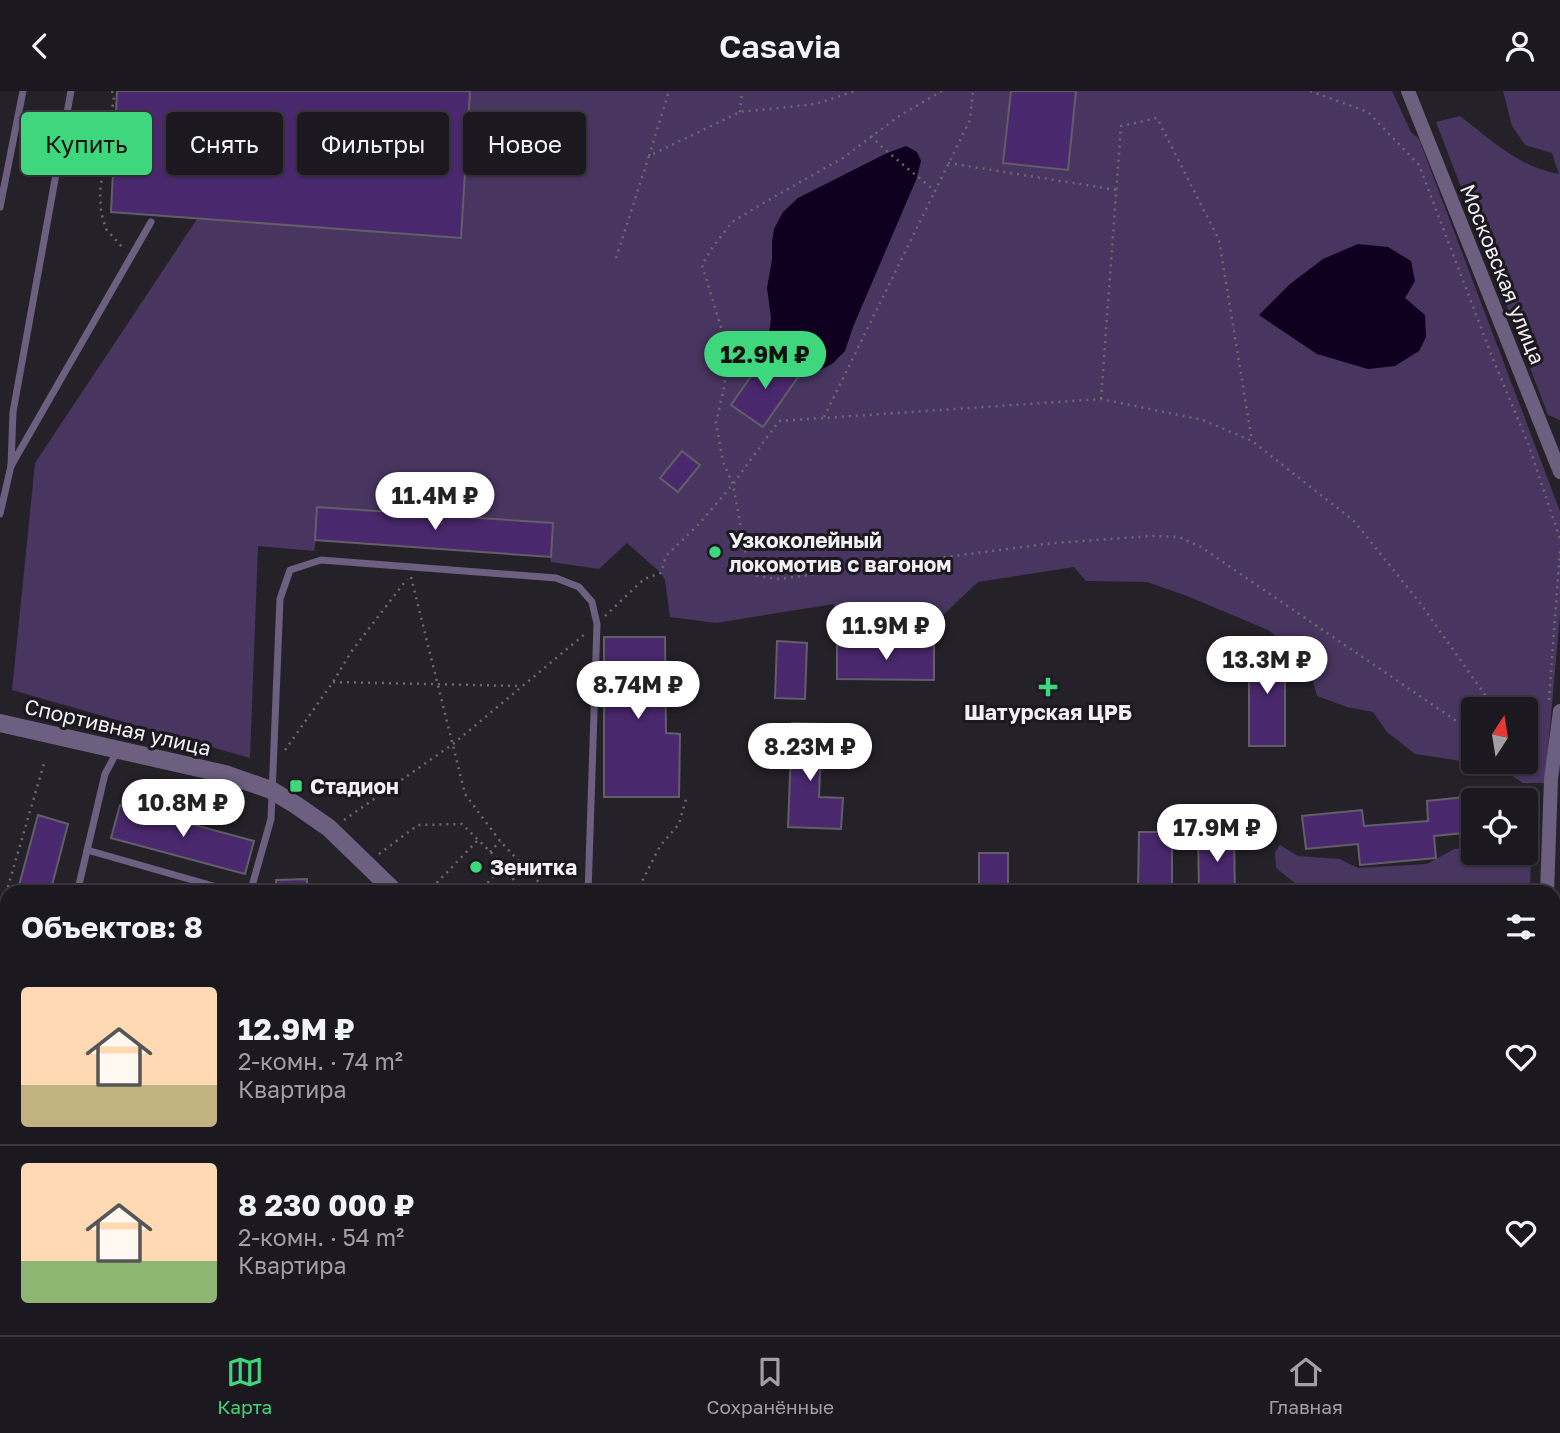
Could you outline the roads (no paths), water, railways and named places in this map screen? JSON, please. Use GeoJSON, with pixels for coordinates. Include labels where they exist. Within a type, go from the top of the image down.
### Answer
{"type":"FeatureCollection","features":[{"type":"Feature","properties":{"kind":"street","name":"Московская улица"},"geometry":{"type":"LineString","coordinates":[[1408,91],[1560,472]]}},
{"type":"Feature","properties":{"kind":"street"},"geometry":{"type":"LineString","coordinates":[[1547,885],[1554,706]]}},
{"type":"Feature","properties":{"kind":"street","name":"Спортивная улица"},"geometry":{"type":"LineString","coordinates":[[0,723],[225,774],[271,790],[329,828],[388,885]]}},
{"type":"Feature","properties":{"kind":"lane"},"geometry":{"type":"LineString","coordinates":[[0,207],[23,91]]}},
{"type":"Feature","properties":{"kind":"lane"},"geometry":{"type":"LineString","coordinates":[[0,514],[11,466],[13,412],[71,91]]}},
{"type":"Feature","properties":{"kind":"lane"},"geometry":{"type":"LineString","coordinates":[[11,466],[151,222]]}},
{"type":"Feature","properties":{"kind":"lane"},"geometry":{"type":"LineString","coordinates":[[252,885],[271,819],[280,599],[290,569],[321,560],[556,578],[579,587],[592,602],[597,624],[588,885]]}},
{"type":"Feature","properties":{"kind":"lane"},"geometry":{"type":"LineString","coordinates":[[79,885],[104,774],[118,750]]}},
{"type":"Feature","properties":{"kind":"lane"},"geometry":{"type":"LineString","coordinates":[[87,850],[210,885]]}},
{"type":"Feature","properties":{"kind":"place","name":"Узкоколейный локомотив с вагоном"},"geometry":{"type":"Point","coordinates":[715,552]}},
{"type":"Feature","properties":{"kind":"place","name":"Шатурская ЦРБ"},"geometry":{"type":"Point","coordinates":[1048,687]}},
{"type":"Feature","properties":{"kind":"place","name":"Стадион"},"geometry":{"type":"Point","coordinates":[296,786]}},
{"type":"Feature","properties":{"kind":"place","name":"Зенитка"},"geometry":{"type":"Point","coordinates":[476,867]}}]}
